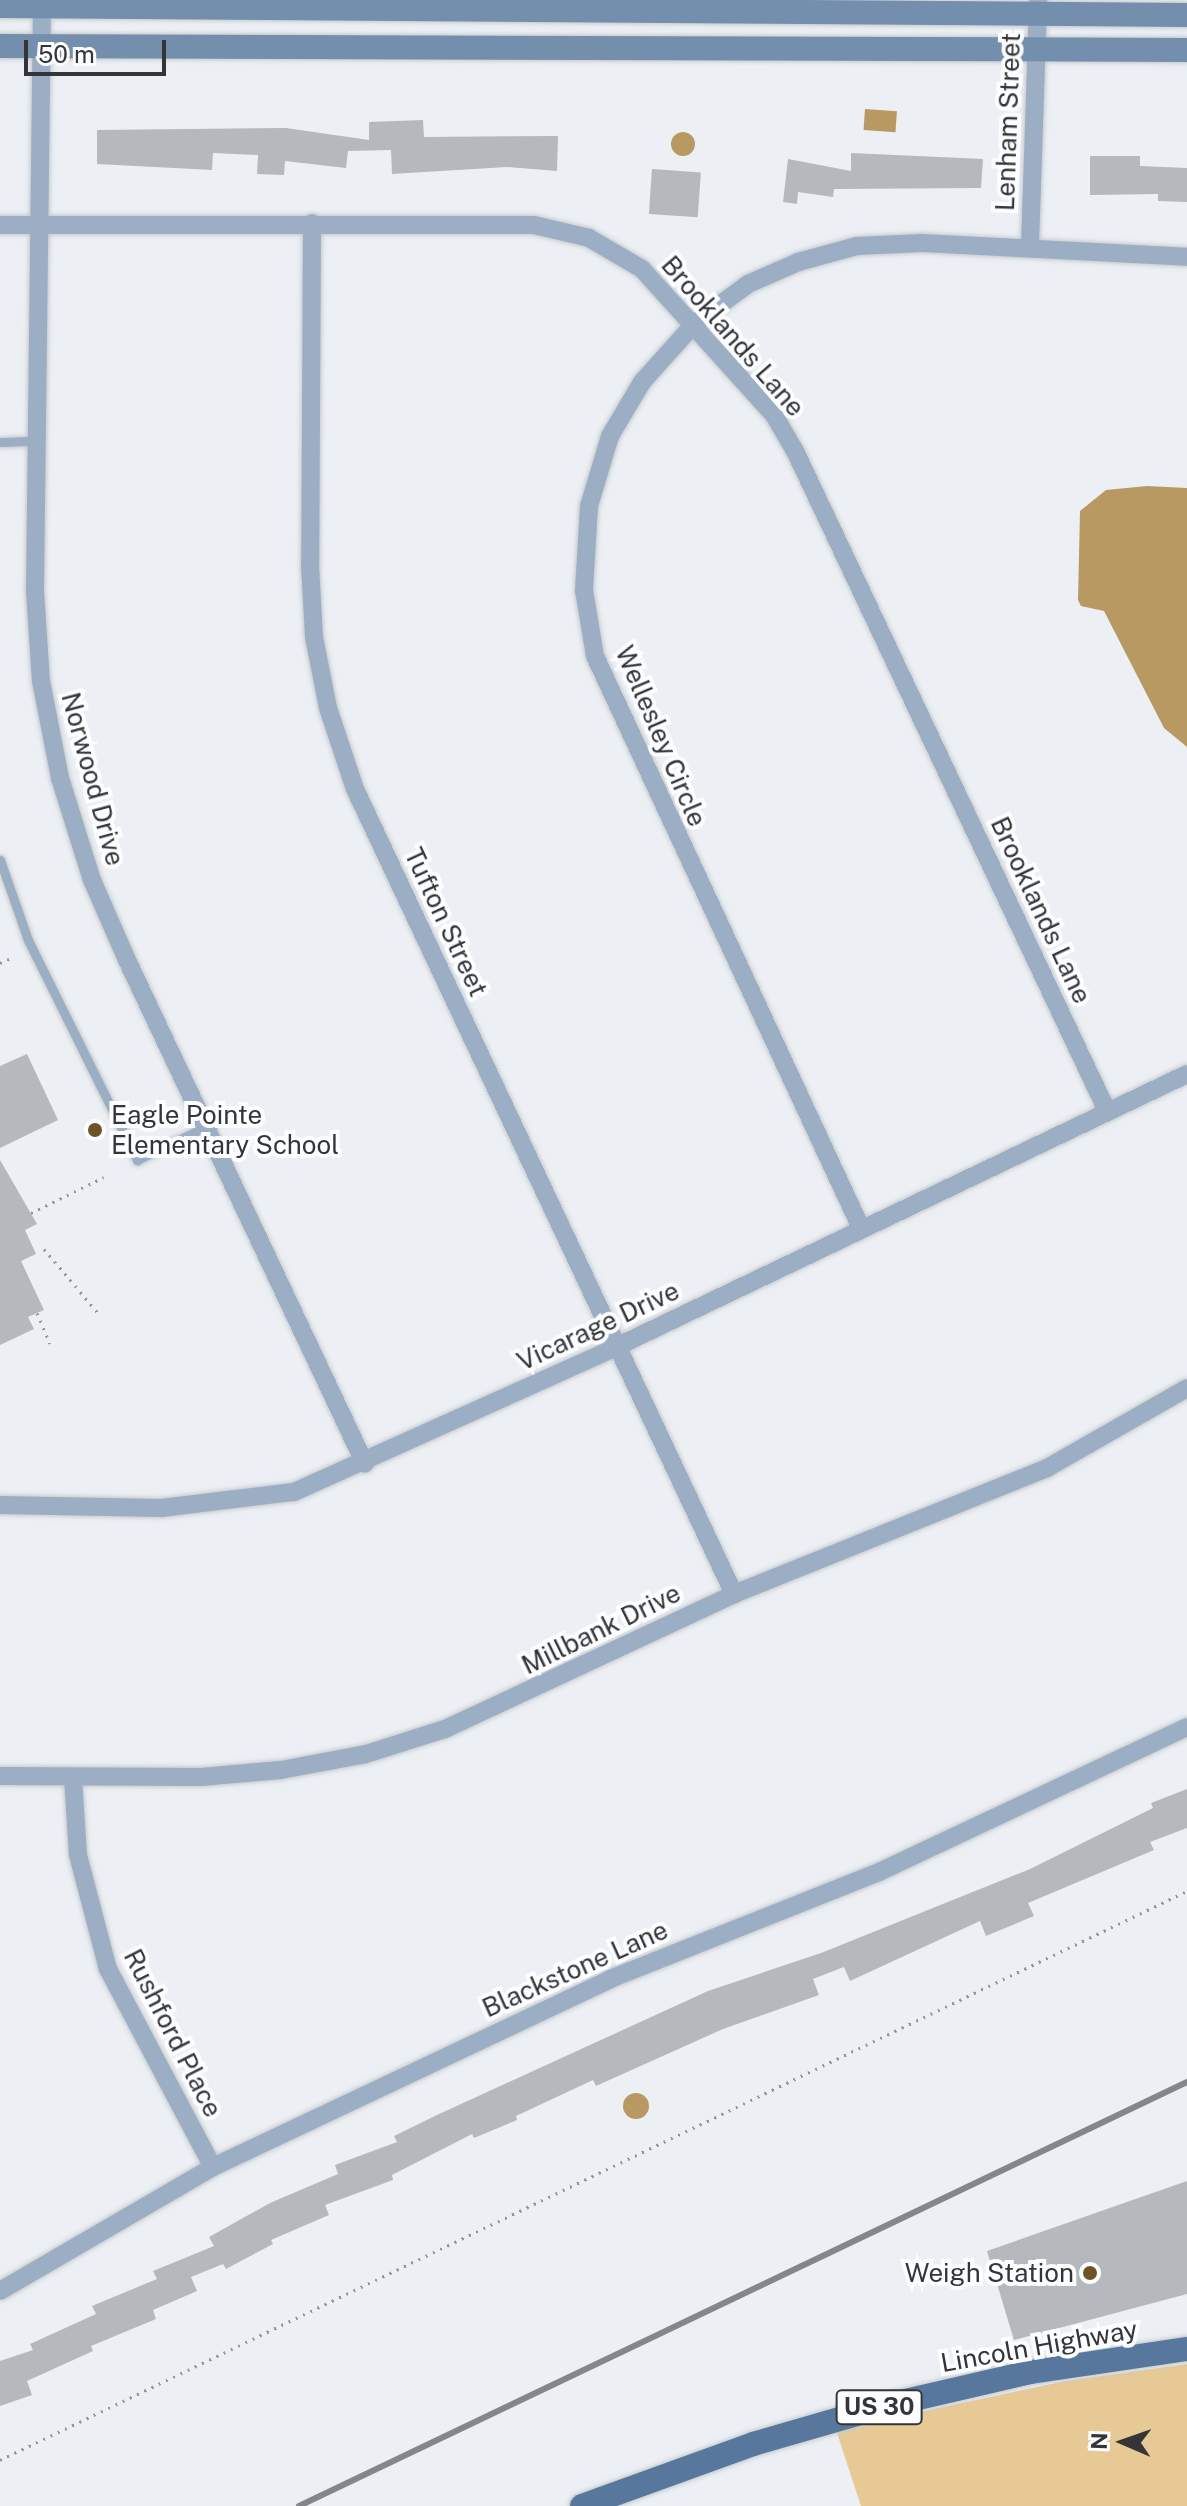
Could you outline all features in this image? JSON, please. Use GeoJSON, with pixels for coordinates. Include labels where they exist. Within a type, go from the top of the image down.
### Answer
{"type":"FeatureCollection","features":[{"type":"Feature","properties":{"kind":"main road","name":"Lincoln Highway"},"geometry":{"type":"LineString","coordinates":[[582,2506],[753,2444],[903,2401],[1031,2372],[1187,2349]]}},
{"type":"Feature","properties":{"kind":"street"},"geometry":{"type":"LineString","coordinates":[[0,6],[42,3],[1038,7],[1187,15]]}},
{"type":"Feature","properties":{"kind":"street","name":"Norwood Drive"},"geometry":{"type":"LineString","coordinates":[[42,3],[38,45],[40,441],[35,591],[41,681],[60,778],[92,880],[365,1464]]}},
{"type":"Feature","properties":{"kind":"street","name":"Lenham Street"},"geometry":{"type":"LineString","coordinates":[[1030,246],[1038,7]]}},
{"type":"Feature","properties":{"kind":"street"},"geometry":{"type":"LineString","coordinates":[[0,46],[1187,50]]}},
{"type":"Feature","properties":{"kind":"street","name":"Tufton Street"},"geometry":{"type":"LineString","coordinates":[[312,223],[310,565],[314,637],[328,708],[355,789],[734,1594]]}},
{"type":"Feature","properties":{"kind":"street","name":"Brooklands Lane"},"geometry":{"type":"LineString","coordinates":[[0,225],[534,225],[589,238],[642,269],[695,323],[774,415],[796,453],[1107,1111]]}},
{"type":"Feature","properties":{"kind":"street","name":"Wellesley Circle"},"geometry":{"type":"LineString","coordinates":[[861,1228],[595,656],[584,590],[589,506],[610,436],[642,382],[695,323],[748,284],[798,262],[857,246],[1030,246],[1187,257]]}},
{"type":"Feature","properties":{"kind":"street","name":"Vicarage Drive"},"geometry":{"type":"LineString","coordinates":[[0,1505],[161,1508],[294,1492],[365,1464],[616,1347],[1187,1074]]}},
{"type":"Feature","properties":{"kind":"street","name":"Millbank Drive"},"geometry":{"type":"LineString","coordinates":[[0,1776],[201,1777],[366,1754],[501,1705],[734,1594],[1047,1468],[1187,1388]]}},
{"type":"Feature","properties":{"kind":"street","name":"Blackstone Lane"},"geometry":{"type":"LineString","coordinates":[[0,2291],[213,2167],[610,1979],[879,1872],[1187,1727]]}},
{"type":"Feature","properties":{"kind":"street","name":"Rushford Place"},"geometry":{"type":"LineString","coordinates":[[73,1778],[78,1855],[108,1969],[213,2167]]}},
{"type":"Feature","properties":{"kind":"lane"},"geometry":{"type":"LineString","coordinates":[[0,442],[40,441]]}},
{"type":"Feature","properties":{"kind":"lane"},"geometry":{"type":"LineString","coordinates":[[0,860],[28,940],[137,1160],[207,1126]]}},
{"type":"Feature","properties":{"kind":"path"},"geometry":{"type":"LineString","coordinates":[[0,963],[9,959]]}},
{"type":"Feature","properties":{"kind":"path"},"geometry":{"type":"LineString","coordinates":[[31,1213],[104,1177]]}},
{"type":"Feature","properties":{"kind":"path"},"geometry":{"type":"LineString","coordinates":[[44,1249],[98,1313]]}},
{"type":"Feature","properties":{"kind":"path"},"geometry":{"type":"LineString","coordinates":[[37,1313],[50,1343]]}},
{"type":"Feature","properties":{"kind":"path"},"geometry":{"type":"LineString","coordinates":[[0,2460],[1187,1891]]}},
{"type":"Feature","properties":{"kind":"shaded area"},"geometry":{"type":"Polygon","coordinates":[[[865,109],[897,111],[895,132],[864,130],[865,109]]]}},
{"type":"Feature","properties":{"kind":"shaded area"},"geometry":{"type":"Polygon","coordinates":[[[683,132],[691,136],[695,144],[691,152],[683,156],[675,152],[671,144],[675,136],[683,132]]]}},
{"type":"Feature","properties":{"kind":"shaded area"},"geometry":{"type":"Polygon","coordinates":[[[1147,486],[1187,488],[1187,747],[1164,728],[1104,611],[1081,606],[1078,600],[1080,511],[1106,490],[1147,486]]]}},
{"type":"Feature","properties":{"kind":"shaded area"},"geometry":{"type":"Polygon","coordinates":[[[636,2093],[645,2097],[649,2106],[645,2115],[636,2119],[627,2115],[623,2106],[627,2097],[636,2093]]]}},
{"type":"Feature","properties":{"kind":"shaded area"},"geometry":{"type":"Polygon","coordinates":[[[1187,2364],[1187,2506],[861,2506],[836,2430],[1065,2381],[1187,2364]]]}},
{"type":"Feature","properties":{"kind":"building"},"geometry":{"type":"Polygon","coordinates":[[[423,120],[424,137],[558,136],[557,171],[507,167],[392,174],[391,150],[348,151],[346,168],[285,161],[284,175],[257,174],[258,155],[213,153],[212,170],[97,164],[97,130],[286,128],[369,140],[369,122],[423,120]]]}},
{"type":"Feature","properties":{"kind":"building"},"geometry":{"type":"Polygon","coordinates":[[[851,153],[983,159],[981,188],[834,189],[833,197],[798,192],[797,204],[783,202],[788,159],[851,171],[851,153]]]}},
{"type":"Feature","properties":{"kind":"building"},"geometry":{"type":"Polygon","coordinates":[[[1090,156],[1140,156],[1140,166],[1187,168],[1187,202],[1158,201],[1158,194],[1090,195],[1090,156]]]}},
{"type":"Feature","properties":{"kind":"building"},"geometry":{"type":"Polygon","coordinates":[[[652,169],[701,172],[698,217],[649,214],[652,169]]]}},
{"type":"Feature","properties":{"kind":"building","name":"Eagle Pointe Elementary School"},"geometry":{"type":"Polygon","coordinates":[[[27,1054],[58,1120],[0,1148],[0,1066],[27,1054]]]}},
{"type":"Feature","properties":{"kind":"building"},"geometry":{"type":"Polygon","coordinates":[[[0,1160],[37,1224],[25,1230],[36,1254],[21,1261],[44,1310],[28,1317],[34,1329],[0,1345],[0,1160]]]}},
{"type":"Feature","properties":{"kind":"building"},"geometry":{"type":"Polygon","coordinates":[[[1187,1789],[1187,1828],[1150,1842],[1154,1850],[1028,1903],[1034,1916],[986,1936],[980,1921],[850,1981],[844,1967],[813,1979],[819,1995],[723,2029],[596,2086],[593,2080],[516,2116],[517,2120],[474,2138],[472,2134],[392,2175],[393,2180],[325,2205],[329,2215],[271,2240],[273,2244],[226,2269],[223,2264],[191,2277],[197,2291],[153,2310],[156,2319],[91,2346],[93,2351],[27,2381],[32,2395],[0,2406],[0,2361],[33,2350],[30,2344],[96,2314],[92,2306],[157,2279],[153,2271],[214,2246],[209,2237],[270,2203],[338,2174],[335,2165],[397,2142],[394,2136],[437,2115],[708,1991],[821,1953],[1030,1869],[1153,1808],[1151,1803],[1187,1789]]]}},
{"type":"Feature","properties":{"kind":"building","name":"Weigh Station"},"geometry":{"type":"Polygon","coordinates":[[[1187,2181],[1187,2294],[1014,2340],[987,2251],[1187,2181]]]}},
{"type":"Feature","properties":{"kind":"railway"},"geometry":{"type":"LineString","coordinates":[[299,2506],[1187,2082]]}},
{"type":"Feature","properties":{"kind":"place","name":"Eagle Pointe Elementary School"},"geometry":{"type":"Point","coordinates":[95,1130]}},
{"type":"Feature","properties":{"kind":"place","name":"Weigh Station"},"geometry":{"type":"Point","coordinates":[1090,2273]}}]}
